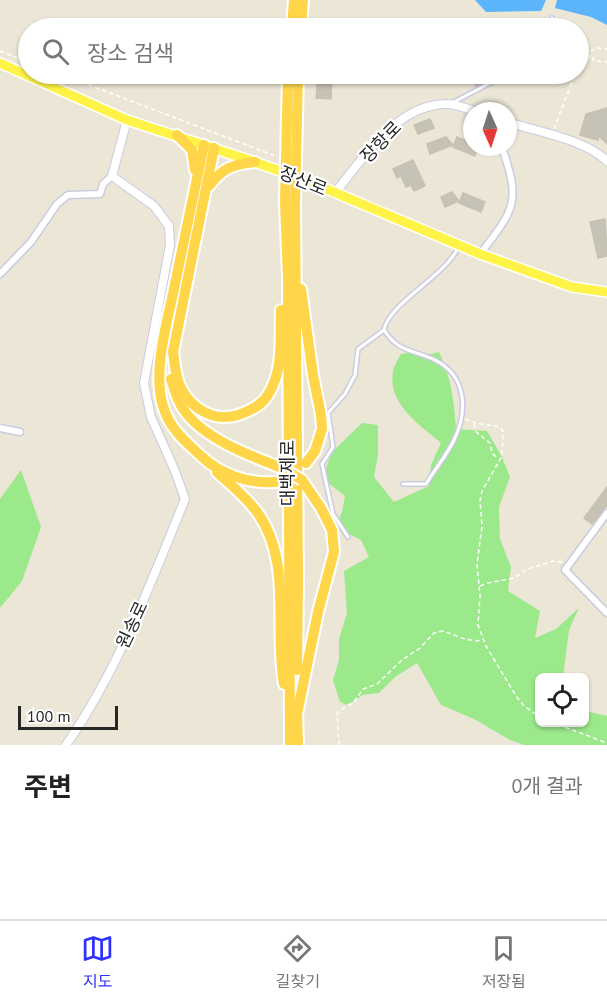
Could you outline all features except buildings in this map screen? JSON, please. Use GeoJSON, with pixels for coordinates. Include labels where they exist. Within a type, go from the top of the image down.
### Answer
{"type":"FeatureCollection","features":[{"type":"Feature","properties":{"kind":"highway"},"geometry":{"type":"LineString","coordinates":[[293,18],[294,0]]}},
{"type":"Feature","properties":{"kind":"highway"},"geometry":{"type":"LineString","coordinates":[[302,18],[303,0]]}},
{"type":"Feature","properties":{"kind":"highway"},"geometry":{"type":"LineString","coordinates":[[288,84],[290,202]]}},
{"type":"Feature","properties":{"kind":"highway"},"geometry":{"type":"LineString","coordinates":[[290,202],[297,84]]}},
{"type":"Feature","properties":{"kind":"highway"},"geometry":{"type":"LineString","coordinates":[[177,135],[192,150],[200,189],[170,371],[176,396],[188,415],[204,430],[302,480],[321,508],[332,530],[334,552],[294,715]]}},
{"type":"Feature","properties":{"kind":"highway"},"geometry":{"type":"LineString","coordinates":[[209,147],[164,344],[159,386],[162,405],[169,423],[182,439],[257,512],[272,541],[279,569],[281,665],[294,715]]}},
{"type":"Feature","properties":{"kind":"highway"},"geometry":{"type":"LineString","coordinates":[[200,189],[229,166],[255,162]]}},
{"type":"Feature","properties":{"kind":"highway","name":"대백제로"},"geometry":{"type":"LineString","coordinates":[[290,202],[294,715],[298,745]]}},
{"type":"Feature","properties":{"kind":"highway"},"geometry":{"type":"LineString","coordinates":[[173,352],[181,389],[202,411],[217,418],[248,412],[268,395],[280,363],[281,304],[292,274]]}},
{"type":"Feature","properties":{"kind":"highway"},"geometry":{"type":"LineString","coordinates":[[292,274],[304,302],[322,429],[315,451],[306,464]]}},
{"type":"Feature","properties":{"kind":"highway"},"geometry":{"type":"LineString","coordinates":[[208,463],[245,481],[276,482]]}},
{"type":"Feature","properties":{"kind":"highway","name":"대백제로"},"geometry":{"type":"LineString","coordinates":[[290,745],[294,715]]}},
{"type":"Feature","properties":{"kind":"main road","name":"장산로"},"geometry":{"type":"LineString","coordinates":[[0,63],[18,71]]}},
{"type":"Feature","properties":{"kind":"main road","name":"장산로"},"geometry":{"type":"LineString","coordinates":[[47,84],[127,120],[255,162],[480,255],[573,287],[607,292]]}},
{"type":"Feature","properties":{"kind":"street","name":"장항로"},"geometry":{"type":"LineString","coordinates":[[334,194],[398,122],[415,112],[436,105],[463,108]]}},
{"type":"Feature","properties":{"kind":"street"},"geometry":{"type":"LineString","coordinates":[[0,274],[32,242],[57,204],[68,195],[100,194],[103,184],[112,176],[127,120]]}},
{"type":"Feature","properties":{"kind":"street"},"geometry":{"type":"LineString","coordinates":[[517,125],[581,145],[600,154],[607,161]]}},
{"type":"Feature","properties":{"kind":"street"},"geometry":{"type":"LineString","coordinates":[[480,255],[509,212],[512,181],[505,156]]}},
{"type":"Feature","properties":{"kind":"street","name":"원송로"},"geometry":{"type":"LineString","coordinates":[[66,745],[83,721],[131,629],[185,499],[151,417],[144,383],[170,245],[169,226],[154,206],[112,176]]}},
{"type":"Feature","properties":{"kind":"street"},"geometry":{"type":"LineString","coordinates":[[0,428],[20,432]]}},
{"type":"Feature","properties":{"kind":"street"},"geometry":{"type":"LineString","coordinates":[[607,513],[565,570],[607,613]]}},
{"type":"Feature","properties":{"kind":"lane"},"geometry":{"type":"LineString","coordinates":[[450,105],[489,84]]}},
{"type":"Feature","properties":{"kind":"lane"},"geometry":{"type":"LineString","coordinates":[[348,537],[333,514],[322,464],[333,447],[328,413],[345,394],[355,375],[358,349],[384,330],[389,317],[443,267],[459,246]]}},
{"type":"Feature","properties":{"kind":"lane"},"geometry":{"type":"LineString","coordinates":[[384,330],[395,344],[437,361],[455,375],[462,390],[463,416],[454,441],[426,484],[403,484]]}},
{"type":"Feature","properties":{"kind":"path"},"geometry":{"type":"LineString","coordinates":[[607,49],[592,50],[591,56],[594,61],[607,62]]}},
{"type":"Feature","properties":{"kind":"path"},"geometry":{"type":"LineString","coordinates":[[0,51],[18,58]]}},
{"type":"Feature","properties":{"kind":"path"},"geometry":{"type":"LineString","coordinates":[[86,84],[282,159]]}},
{"type":"Feature","properties":{"kind":"path"},"geometry":{"type":"LineString","coordinates":[[551,135],[572,84]]}},
{"type":"Feature","properties":{"kind":"path"},"geometry":{"type":"LineString","coordinates":[[463,416],[475,423],[500,427],[503,432],[502,456],[480,496],[482,526],[477,564],[480,586],[478,625],[501,674],[524,706],[535,714]]}},
{"type":"Feature","properties":{"kind":"path"},"geometry":{"type":"LineString","coordinates":[[475,423],[475,431],[490,443],[492,453],[499,459]]}},
{"type":"Feature","properties":{"kind":"path"},"geometry":{"type":"LineString","coordinates":[[480,586],[514,578],[528,569],[553,561],[569,564]]}},
{"type":"Feature","properties":{"kind":"path"},"geometry":{"type":"LineString","coordinates":[[339,745],[337,714],[339,711],[354,702],[363,689],[382,680],[434,633],[443,631],[469,640],[484,639]]}},
{"type":"Feature","properties":{"kind":"path"},"geometry":{"type":"LineString","coordinates":[[562,727],[607,743]]}},
{"type":"Feature","properties":{"kind":"green space"},"geometry":{"type":"Polygon","coordinates":[[[412,352],[420,357],[439,352],[451,389],[456,429],[487,431],[502,457],[510,477],[499,507],[500,539],[511,567],[508,591],[540,611],[535,638],[556,629],[579,608],[569,630],[564,673],[535,673],[535,727],[589,727],[589,712],[607,716],[607,745],[524,745],[510,740],[474,719],[441,705],[417,663],[395,677],[379,693],[363,695],[347,705],[340,702],[333,680],[339,660],[339,639],[347,613],[344,571],[369,557],[361,540],[336,527],[345,496],[323,479],[331,453],[362,423],[378,425],[378,454],[374,477],[394,502],[429,486],[431,465],[441,443],[407,413],[395,394],[392,383],[394,369],[401,354],[412,352]]]}},
{"type":"Feature","properties":{"kind":"green space"},"geometry":{"type":"Polygon","coordinates":[[[21,470],[41,527],[22,581],[0,608],[0,499],[21,470]]]}},
{"type":"Feature","properties":{"kind":"water"},"geometry":{"type":"Polygon","coordinates":[[[475,0],[546,0],[541,11],[486,12],[475,0]]]}},
{"type":"Feature","properties":{"kind":"water"},"geometry":{"type":"Polygon","coordinates":[[[557,0],[607,0],[607,25],[591,17],[555,8],[557,0]]]}}]}
